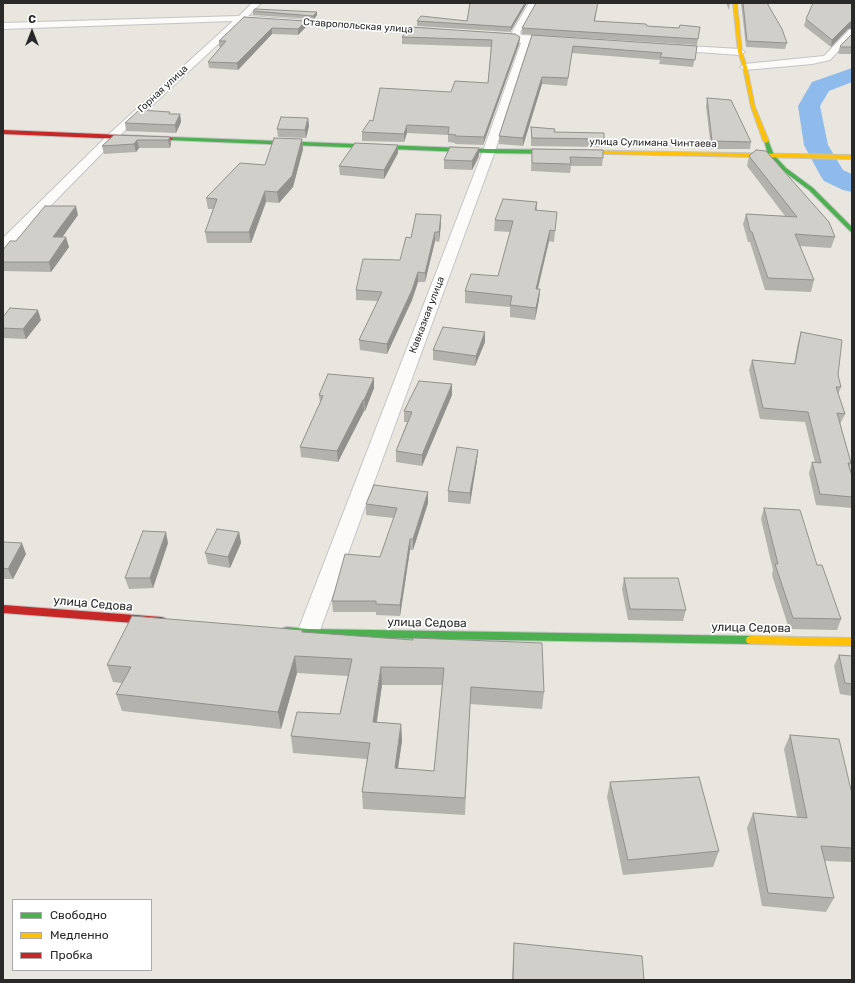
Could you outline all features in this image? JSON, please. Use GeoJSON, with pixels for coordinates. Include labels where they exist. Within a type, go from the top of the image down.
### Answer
{"type":"FeatureCollection","features":[{"type":"Feature","properties":{"kind":"street","name":"Горная улица"},"geometry":{"type":"LineString","coordinates":[[3,246],[113,136],[257,3]]}},
{"type":"Feature","properties":{"kind":"street"},"geometry":{"type":"LineString","coordinates":[[518,38],[516,32],[533,3]]}},
{"type":"Feature","properties":{"kind":"street"},"geometry":{"type":"LineString","coordinates":[[735,3],[740,52],[745,67],[753,107],[771,155],[784,169],[811,189],[852,230]]}},
{"type":"Feature","properties":{"kind":"street","name":"Ставропольская улица"},"geometry":{"type":"LineString","coordinates":[[3,26],[240,18],[446,33]]}},
{"type":"Feature","properties":{"kind":"street"},"geometry":{"type":"LineString","coordinates":[[745,67],[812,61],[827,58],[852,32]]}},
{"type":"Feature","properties":{"kind":"street"},"geometry":{"type":"LineString","coordinates":[[486,36],[565,41]]}},
{"type":"Feature","properties":{"kind":"street","name":"Кавказкая улица"},"geometry":{"type":"LineString","coordinates":[[308,633],[489,151],[526,42],[518,38]]}},
{"type":"Feature","properties":{"kind":"street"},"geometry":{"type":"LineString","coordinates":[[660,47],[740,52]]}},
{"type":"Feature","properties":{"kind":"street","name":"улица Сулимана Чинтаева"},"geometry":{"type":"LineString","coordinates":[[3,132],[489,151],[852,157]]}},
{"type":"Feature","properties":{"kind":"street","name":"улица Седова"},"geometry":{"type":"LineString","coordinates":[[3,608],[167,622]]}},
{"type":"Feature","properties":{"kind":"street","name":"улица Седова"},"geometry":{"type":"LineString","coordinates":[[277,630],[308,633],[852,642]]}},
{"type":"Feature","properties":{"kind":"building"},"geometry":{"type":"Polygon","coordinates":[[[470,3],[525,3],[511,27],[417,21],[421,16],[467,21],[470,3]]]}},
{"type":"Feature","properties":{"kind":"building"},"geometry":{"type":"Polygon","coordinates":[[[536,3],[598,3],[594,21],[646,24],[647,26],[679,28],[680,25],[700,27],[698,39],[522,28],[536,3]]]}},
{"type":"Feature","properties":{"kind":"building"},"geometry":{"type":"Polygon","coordinates":[[[743,3],[767,3],[782,29],[787,43],[747,41],[743,3]]]}},
{"type":"Feature","properties":{"kind":"building"},"geometry":{"type":"Polygon","coordinates":[[[813,3],[852,3],[852,22],[850,22],[832,40],[806,19],[813,3]]]}},
{"type":"Feature","properties":{"kind":"building"},"geometry":{"type":"Polygon","coordinates":[[[255,9],[317,12],[313,16],[253,11],[255,9]]]}},
{"type":"Feature","properties":{"kind":"building"},"geometry":{"type":"Polygon","coordinates":[[[244,17],[306,21],[298,29],[272,28],[237,63],[208,62],[226,41],[219,41],[244,17]]]}},
{"type":"Feature","properties":{"kind":"building"},"geometry":{"type":"Polygon","coordinates":[[[410,27],[515,34],[520,37],[484,137],[455,136],[456,135],[448,134],[449,127],[407,125],[404,134],[362,132],[370,120],[373,121],[380,88],[451,92],[455,81],[488,83],[492,40],[402,37],[410,27]]]}},
{"type":"Feature","properties":{"kind":"building"},"geometry":{"type":"Polygon","coordinates":[[[852,34],[852,47],[841,47],[840,46],[852,34]]]}},
{"type":"Feature","properties":{"kind":"building"},"geometry":{"type":"Polygon","coordinates":[[[532,35],[697,46],[695,60],[660,57],[662,53],[573,46],[568,78],[542,77],[523,138],[499,136],[532,35]]]}},
{"type":"Feature","properties":{"kind":"building"},"geometry":{"type":"Polygon","coordinates":[[[707,98],[731,100],[751,142],[712,141],[707,98]]]}},
{"type":"Feature","properties":{"kind":"building"},"geometry":{"type":"Polygon","coordinates":[[[139,110],[180,114],[175,125],[125,123],[139,110]]]}},
{"type":"Feature","properties":{"kind":"building"},"geometry":{"type":"Polygon","coordinates":[[[281,117],[308,118],[305,130],[277,129],[281,117]]]}},
{"type":"Feature","properties":{"kind":"building"},"geometry":{"type":"Polygon","coordinates":[[[531,127],[555,129],[554,132],[604,133],[604,139],[532,138],[531,127]]]}},
{"type":"Feature","properties":{"kind":"building"},"geometry":{"type":"Polygon","coordinates":[[[114,135],[170,137],[168,140],[137,140],[134,144],[102,146],[114,135]]]}},
{"type":"Feature","properties":{"kind":"building"},"geometry":{"type":"Polygon","coordinates":[[[274,138],[302,139],[292,176],[277,192],[265,191],[249,232],[205,232],[217,199],[206,198],[240,163],[265,165],[274,138]]]}},
{"type":"Feature","properties":{"kind":"building"},"geometry":{"type":"Polygon","coordinates":[[[355,143],[398,145],[384,170],[339,166],[355,143]]]}},
{"type":"Feature","properties":{"kind":"building"},"geometry":{"type":"Polygon","coordinates":[[[450,147],[479,148],[472,161],[444,160],[450,147]]]}},
{"type":"Feature","properties":{"kind":"building"},"geometry":{"type":"Polygon","coordinates":[[[532,149],[603,150],[603,158],[570,157],[571,164],[532,163],[532,149]]]}},
{"type":"Feature","properties":{"kind":"building"},"geometry":{"type":"Polygon","coordinates":[[[756,150],[766,151],[829,222],[835,237],[795,234],[814,280],[768,278],[752,232],[750,231],[746,214],[797,217],[749,156],[756,150]]]}},
{"type":"Feature","properties":{"kind":"building"},"geometry":{"type":"Polygon","coordinates":[[[503,199],[537,202],[535,210],[557,212],[555,231],[550,230],[536,289],[540,289],[536,308],[510,305],[512,296],[465,291],[471,274],[498,276],[513,221],[495,220],[503,199]]]}},
{"type":"Feature","properties":{"kind":"building"},"geometry":{"type":"Polygon","coordinates":[[[45,206],[76,206],[53,237],[66,237],[49,262],[3,262],[3,250],[10,241],[16,241],[45,206]]]}},
{"type":"Feature","properties":{"kind":"building"},"geometry":{"type":"Polygon","coordinates":[[[416,214],[441,215],[439,232],[435,232],[425,273],[418,272],[412,290],[387,344],[359,340],[382,292],[356,290],[363,259],[400,260],[406,237],[411,238],[416,214]]]}},
{"type":"Feature","properties":{"kind":"building"},"geometry":{"type":"Polygon","coordinates":[[[10,308],[38,310],[23,329],[3,328],[3,317],[10,308]]]}},
{"type":"Feature","properties":{"kind":"building"},"geometry":{"type":"Polygon","coordinates":[[[443,327],[485,332],[476,356],[433,350],[443,327]]]}},
{"type":"Feature","properties":{"kind":"building"},"geometry":{"type":"Polygon","coordinates":[[[801,332],[842,340],[838,375],[841,387],[836,387],[845,414],[837,413],[851,463],[848,463],[852,476],[852,497],[820,494],[812,462],[821,463],[808,412],[763,408],[752,360],[795,364],[801,332]]]}},
{"type":"Feature","properties":{"kind":"building"},"geometry":{"type":"Polygon","coordinates":[[[328,374],[374,378],[337,451],[300,447],[323,396],[319,395],[328,374]]]}},
{"type":"Feature","properties":{"kind":"building"},"geometry":{"type":"Polygon","coordinates":[[[419,381],[452,384],[422,455],[396,451],[412,412],[404,411],[419,381]]]}},
{"type":"Feature","properties":{"kind":"building"},"geometry":{"type":"Polygon","coordinates":[[[457,447],[478,450],[470,493],[448,491],[457,447]]]}},
{"type":"Feature","properties":{"kind":"building"},"geometry":{"type":"Polygon","coordinates":[[[374,485],[428,492],[413,539],[410,539],[400,605],[376,604],[376,601],[332,601],[345,554],[380,557],[397,508],[366,504],[374,485]]]}},
{"type":"Feature","properties":{"kind":"building"},"geometry":{"type":"Polygon","coordinates":[[[764,508],[800,510],[817,565],[822,565],[841,619],[793,618],[775,564],[778,564],[764,508]]]}},
{"type":"Feature","properties":{"kind":"building"},"geometry":{"type":"Polygon","coordinates":[[[217,529],[239,532],[228,557],[205,553],[217,529]]]}},
{"type":"Feature","properties":{"kind":"building"},"geometry":{"type":"Polygon","coordinates":[[[143,531],[166,532],[150,578],[125,578],[143,531]]]}},
{"type":"Feature","properties":{"kind":"building"},"geometry":{"type":"Polygon","coordinates":[[[3,542],[22,543],[8,569],[3,568],[3,542]]]}},
{"type":"Feature","properties":{"kind":"building"},"geometry":{"type":"Polygon","coordinates":[[[624,578],[678,578],[686,610],[630,609],[624,578]]]}},
{"type":"Feature","properties":{"kind":"building"},"geometry":{"type":"Polygon","coordinates":[[[132,616],[302,630],[302,632],[413,640],[413,638],[542,643],[544,692],[471,687],[465,798],[362,792],[370,743],[291,736],[297,712],[340,714],[352,659],[295,656],[278,712],[116,694],[131,667],[107,665],[132,616]],[[381,667],[373,722],[401,724],[395,768],[434,771],[444,668],[381,667]]]}},
{"type":"Feature","properties":{"kind":"building"},"geometry":{"type":"Polygon","coordinates":[[[839,655],[852,656],[852,684],[845,683],[839,655]]]}},
{"type":"Feature","properties":{"kind":"building"},"geometry":{"type":"Polygon","coordinates":[[[790,735],[839,739],[852,794],[852,848],[821,846],[834,898],[768,893],[753,813],[807,818],[790,735]]]}},
{"type":"Feature","properties":{"kind":"building"},"geometry":{"type":"Polygon","coordinates":[[[699,777],[719,851],[628,860],[610,782],[699,777]]]}},
{"type":"Feature","properties":{"kind":"building"},"geometry":{"type":"Polygon","coordinates":[[[514,943],[642,956],[644,980],[513,980],[514,943]]]}},
{"type":"Feature","properties":{"kind":"waterway"},"geometry":{"type":"LineString","coordinates":[[852,74],[820,87],[809,106],[816,145],[833,175],[852,184]]}},
{"type":"Feature","properties":{"kind":"traffic: fast"},"geometry":{"type":"LineString","coordinates":[[170,139],[489,151],[561,152]]}},
{"type":"Feature","properties":{"kind":"traffic: fast"},"geometry":{"type":"LineString","coordinates":[[766,141],[771,155],[784,169],[811,189],[852,230]]}},
{"type":"Feature","properties":{"kind":"traffic: fast"},"geometry":{"type":"LineString","coordinates":[[287,631],[308,633],[751,640]]}},
{"type":"Feature","properties":{"kind":"traffic: slow"},"geometry":{"type":"LineString","coordinates":[[735,3],[740,52],[745,67],[753,107],[766,141]]}},
{"type":"Feature","properties":{"kind":"traffic: slow"},"geometry":{"type":"LineString","coordinates":[[561,152],[852,157]]}},
{"type":"Feature","properties":{"kind":"traffic: slow"},"geometry":{"type":"LineString","coordinates":[[751,640],[852,642]]}},
{"type":"Feature","properties":{"kind":"traffic: jam"},"geometry":{"type":"LineString","coordinates":[[3,132],[170,139]]}},
{"type":"Feature","properties":{"kind":"traffic: jam"},"geometry":{"type":"LineString","coordinates":[[3,609],[161,621]]}}]}
